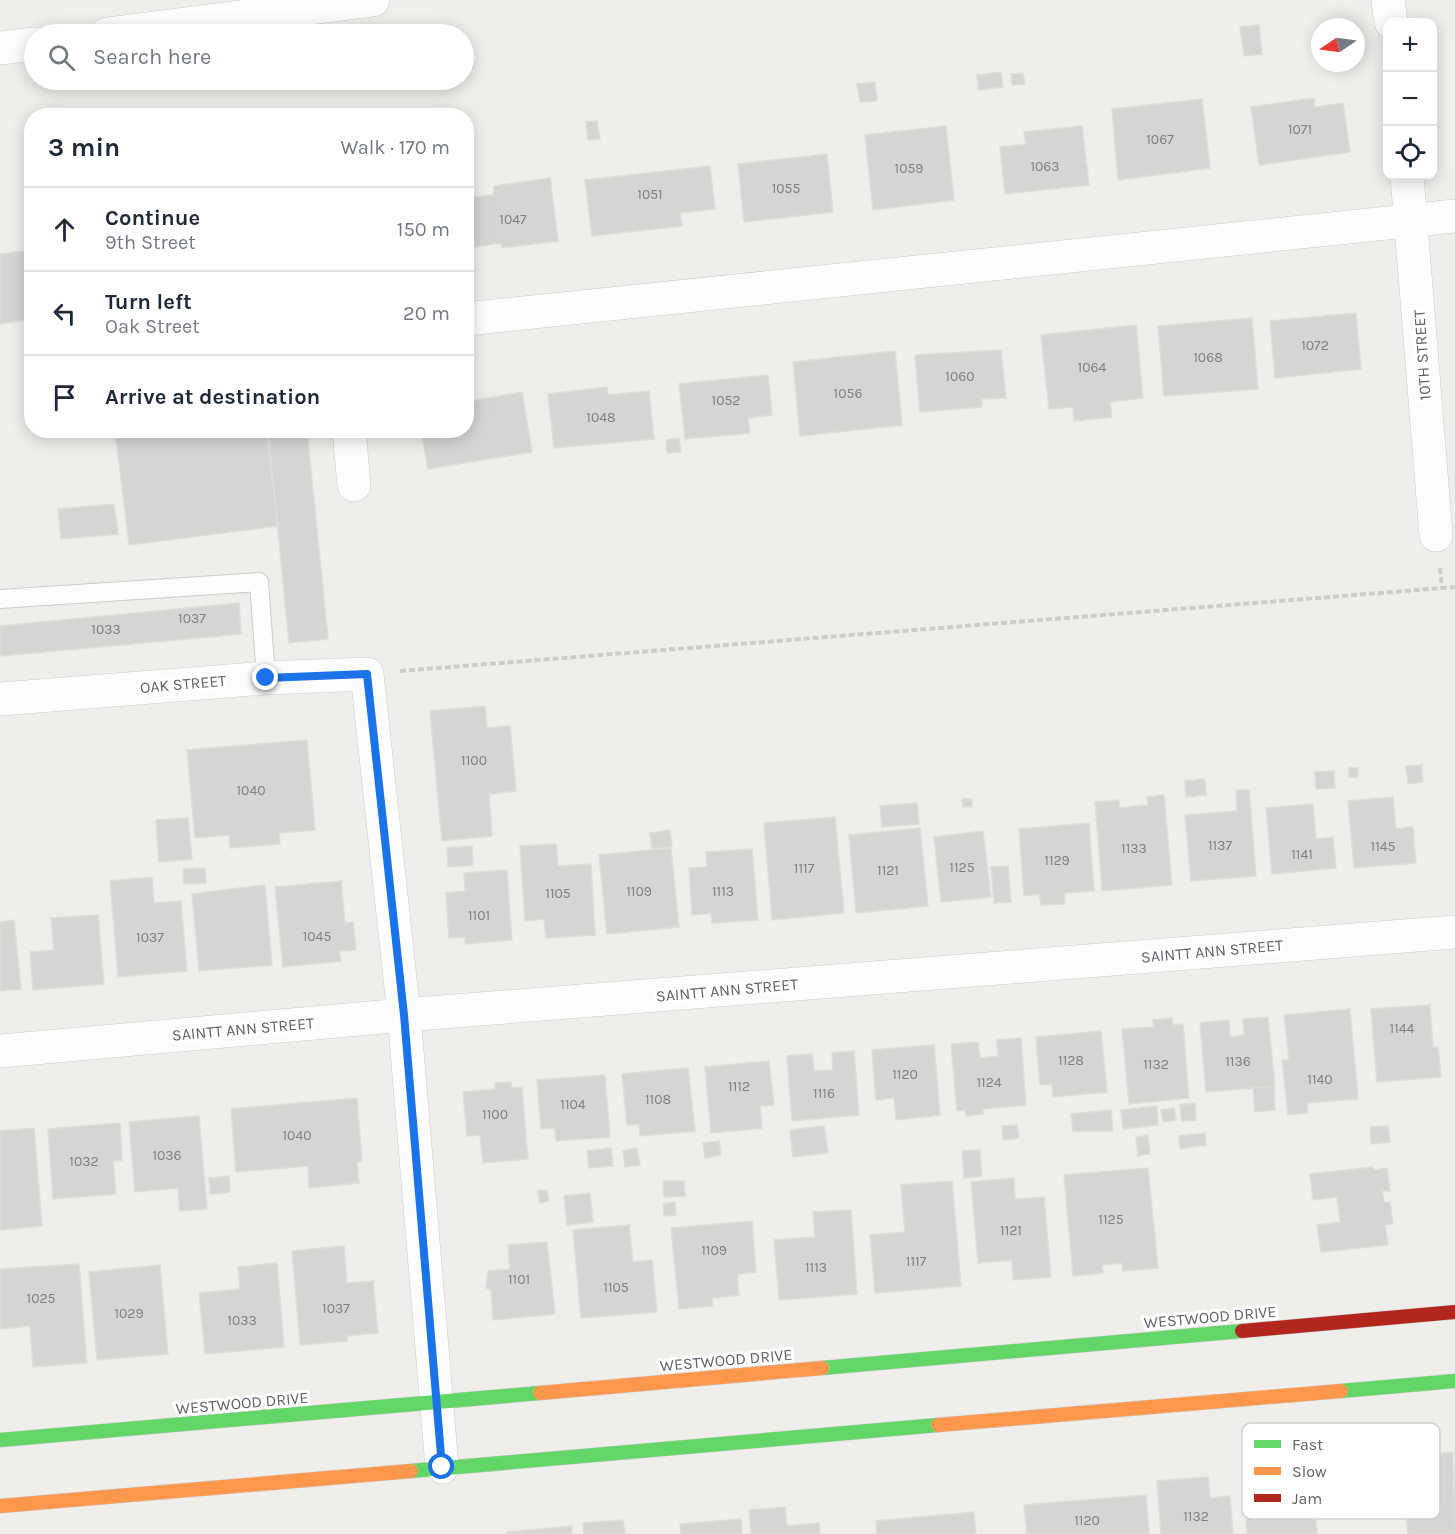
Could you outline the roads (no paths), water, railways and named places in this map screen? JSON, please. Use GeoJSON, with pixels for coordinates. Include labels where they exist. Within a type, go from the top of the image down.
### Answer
{"type":"FeatureCollection","features":[{"type":"Feature","properties":{"kind":"street"},"geometry":{"type":"LineString","coordinates":[[185,24],[373,0]]}},
{"type":"Feature","properties":{"kind":"street"},"geometry":{"type":"LineString","coordinates":[[1388,0],[1390,18]]}},
{"type":"Feature","properties":{"kind":"street"},"geometry":{"type":"LineString","coordinates":[[0,48],[24,45]]}},
{"type":"Feature","properties":{"kind":"street","name":"10TH STREET"},"geometry":{"type":"LineString","coordinates":[[1407,180],[1436,535]]}},
{"type":"Feature","properties":{"kind":"street"},"geometry":{"type":"LineString","coordinates":[[474,319],[1455,216]]}},
{"type":"Feature","properties":{"kind":"street"},"geometry":{"type":"LineString","coordinates":[[350,438],[354,485]]}},
{"type":"Feature","properties":{"kind":"street","name":"OAK STREET"},"geometry":{"type":"LineString","coordinates":[[0,699],[266,678],[367,674],[404,1015]]}},
{"type":"Feature","properties":{"kind":"street","name":"SAINTT ANN STREET"},"geometry":{"type":"LineString","coordinates":[[0,1051],[404,1015],[1455,932]]}},
{"type":"Feature","properties":{"kind":"street"},"geometry":{"type":"LineString","coordinates":[[404,1015],[442,1467]]}},
{"type":"Feature","properties":{"kind":"street","name":"WESTWOOD DRIVE"},"geometry":{"type":"LineString","coordinates":[[0,1440],[1455,1312]]}},
{"type":"Feature","properties":{"kind":"street"},"geometry":{"type":"LineString","coordinates":[[0,1506],[1455,1381]]}},
{"type":"Feature","properties":{"kind":"lane"},"geometry":{"type":"LineString","coordinates":[[0,599],[259,582],[266,678]]}}]}
